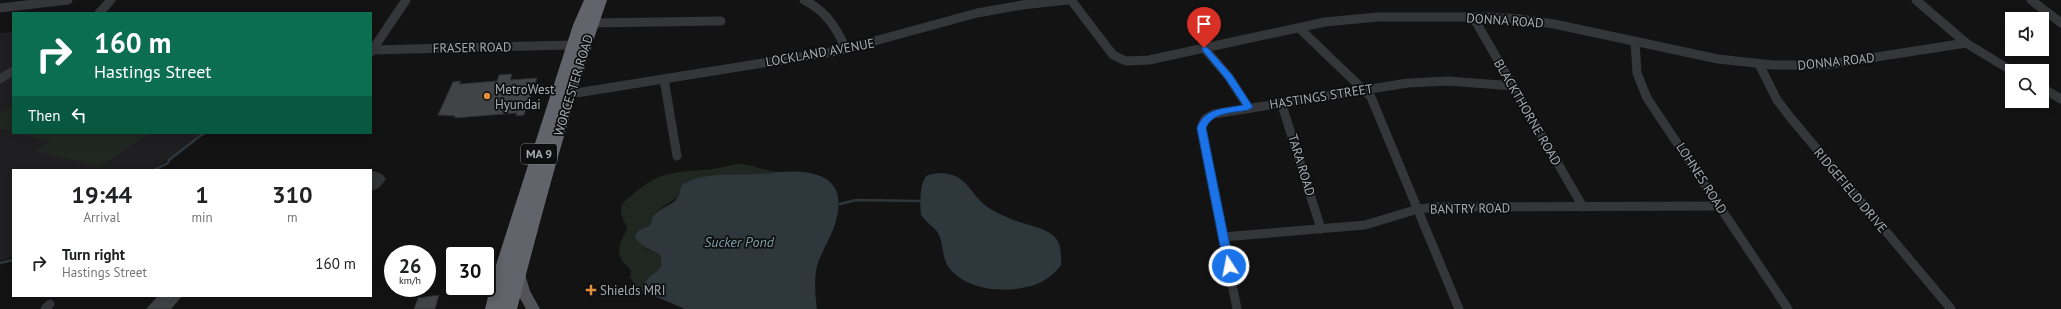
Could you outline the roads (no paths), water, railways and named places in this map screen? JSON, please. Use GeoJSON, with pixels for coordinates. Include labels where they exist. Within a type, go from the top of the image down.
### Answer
{"type":"FeatureCollection","features":[{"type":"Feature","properties":{"kind":"highway","name":"WORCESTER ROAD"},"geometry":{"type":"LineString","coordinates":[[493,309],[504,265],[573,45],[590,0]]}},
{"type":"Feature","properties":{"kind":"highway","name":"WORCESTER ROAD"},"geometry":{"type":"LineString","coordinates":[[509,309],[518,271],[570,94],[592,23],[601,0]]}},
{"type":"Feature","properties":{"kind":"main road"},"geometry":{"type":"LineString","coordinates":[[518,271],[523,291],[534,309]]}},
{"type":"Feature","properties":{"kind":"street"},"geometry":{"type":"LineString","coordinates":[[0,8],[68,0]]}},
{"type":"Feature","properties":{"kind":"street"},"geometry":{"type":"LineString","coordinates":[[100,12],[111,0]]}},
{"type":"Feature","properties":{"kind":"street"},"geometry":{"type":"LineString","coordinates":[[372,50],[406,0]]}},
{"type":"Feature","properties":{"kind":"street"},"geometry":{"type":"LineString","coordinates":[[804,0],[820,8],[828,15],[846,49]]}},
{"type":"Feature","properties":{"kind":"street","name":"LOCKLAND AVENUE"},"geometry":{"type":"LineString","coordinates":[[570,94],[664,80],[846,49],[959,17],[1013,6],[1065,0]]}},
{"type":"Feature","properties":{"kind":"street","name":"DONNA ROAD"},"geometry":{"type":"LineString","coordinates":[[1065,0],[1109,51],[1122,60],[1142,61],[1334,21],[1372,18],[1473,17],[1536,21],[1704,56],[1759,64],[1825,65],[1966,43]]}},
{"type":"Feature","properties":{"kind":"street"},"geometry":{"type":"LineString","coordinates":[[1916,0],[1966,43],[2005,67]]}},
{"type":"Feature","properties":{"kind":"street"},"geometry":{"type":"LineString","coordinates":[[2031,0],[2061,24]]}},
{"type":"Feature","properties":{"kind":"street","name":"BLACKTHORNE ROAD"},"geometry":{"type":"LineString","coordinates":[[1473,17],[1583,207]]}},
{"type":"Feature","properties":{"kind":"street"},"geometry":{"type":"LineString","coordinates":[[592,23],[721,21]]}},
{"type":"Feature","properties":{"kind":"street"},"geometry":{"type":"LineString","coordinates":[[1299,28],[1365,89],[1374,101],[1458,309]]}},
{"type":"Feature","properties":{"kind":"street","name":"LOHNES ROAD"},"geometry":{"type":"LineString","coordinates":[[1635,41],[1636,67],[1644,92],[1788,309]]}},
{"type":"Feature","properties":{"kind":"street","name":"FRASER ROAD"},"geometry":{"type":"LineString","coordinates":[[372,50],[573,45]]}},
{"type":"Feature","properties":{"kind":"street"},"geometry":{"type":"LineString","coordinates":[[1204,48],[1229,77],[1248,107]]}},
{"type":"Feature","properties":{"kind":"street","name":"RIDGEFIELD DRIVE"},"geometry":{"type":"LineString","coordinates":[[1759,64],[1777,100],[1790,117],[1950,309]]}},
{"type":"Feature","properties":{"kind":"street"},"geometry":{"type":"LineString","coordinates":[[0,79],[12,72]]}},
{"type":"Feature","properties":{"kind":"street"},"geometry":{"type":"LineString","coordinates":[[664,80],[677,156]]}},
{"type":"Feature","properties":{"kind":"street","name":"HASTINGS STREET"},"geometry":{"type":"LineString","coordinates":[[1237,309],[1201,128],[1205,119],[1214,114],[1248,107],[1365,89],[1437,80],[1514,86]]}},
{"type":"Feature","properties":{"kind":"street"},"geometry":{"type":"LineString","coordinates":[[2049,92],[2061,99]]}},
{"type":"Feature","properties":{"kind":"street","name":"TARA ROAD"},"geometry":{"type":"LineString","coordinates":[[1281,102],[1321,229]]}},
{"type":"Feature","properties":{"kind":"street","name":"BANTRY ROAD"},"geometry":{"type":"LineString","coordinates":[[1223,237],[1374,224],[1418,209],[1437,207],[1720,206]]}},
{"type":"Feature","properties":{"kind":"water","name":"Sucker Pond"},"geometry":{"type":"Polygon","coordinates":[[[776,172],[806,172],[818,175],[828,180],[835,188],[838,199],[838,212],[833,230],[820,257],[815,277],[817,309],[685,309],[652,295],[645,283],[650,276],[659,270],[661,262],[660,255],[643,246],[635,238],[636,234],[639,230],[651,224],[652,218],[658,211],[675,201],[679,196],[682,185],[691,180],[714,175],[765,174],[776,172]]]}},
{"type":"Feature","properties":{"kind":"water"},"geometry":{"type":"Polygon","coordinates":[[[938,173],[956,176],[962,180],[989,208],[1005,217],[1044,230],[1054,236],[1060,246],[1061,265],[1056,271],[1041,282],[1015,289],[990,289],[967,282],[957,276],[946,264],[939,234],[921,215],[920,206],[923,182],[928,175],[938,173]]]}},
{"type":"Feature","properties":{"kind":"waterway"},"geometry":{"type":"LineString","coordinates":[[156,169],[168,163],[169,160],[203,134]]}},
{"type":"Feature","properties":{"kind":"waterway"},"geometry":{"type":"LineString","coordinates":[[840,204],[856,200],[920,201]]}},
{"type":"Feature","properties":{"kind":"waterway"},"geometry":{"type":"LineString","coordinates":[[0,263],[12,260]]}},
{"type":"Feature","properties":{"kind":"place","name":"MetroWest Hyundai"},"geometry":{"type":"Point","coordinates":[487,96]}},
{"type":"Feature","properties":{"kind":"place","name":"Shields MRI"},"geometry":{"type":"Point","coordinates":[591,290]}}]}
